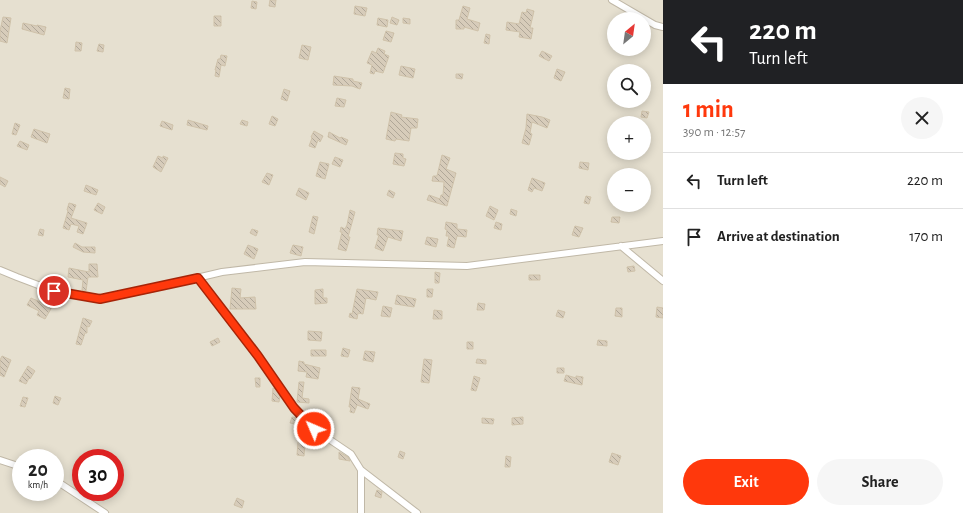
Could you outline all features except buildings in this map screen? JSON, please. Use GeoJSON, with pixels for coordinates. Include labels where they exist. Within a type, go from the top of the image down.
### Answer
{"type":"FeatureCollection","features":[{"type":"Feature","properties":{"kind":"street"},"geometry":{"type":"LineString","coordinates":[[612,0],[655,25],[663,27]]}},
{"type":"Feature","properties":{"kind":"street"},"geometry":{"type":"LineString","coordinates":[[0,270],[54,291],[100,299],[222,272],[306,262],[467,266],[663,241]]}},
{"type":"Feature","properties":{"kind":"street"},"geometry":{"type":"LineString","coordinates":[[620,246],[663,281]]}},
{"type":"Feature","properties":{"kind":"street"},"geometry":{"type":"LineString","coordinates":[[198,278],[258,356],[294,408],[314,429],[351,454],[361,470],[418,513]]}},
{"type":"Feature","properties":{"kind":"street"},"geometry":{"type":"LineString","coordinates":[[0,460],[12,464]]}},
{"type":"Feature","properties":{"kind":"street"},"geometry":{"type":"LineString","coordinates":[[361,470],[361,513]]}},
{"type":"Feature","properties":{"kind":"street"},"geometry":{"type":"LineString","coordinates":[[64,486],[106,513]]}},
{"type":"Feature","properties":{"kind":"shaded area"},"geometry":{"type":"Polygon","coordinates":[[[0,0],[663,0],[663,513],[0,513],[0,0]]]}},
{"type":"Feature","properties":{"kind":"route"},"geometry":{"type":"LineString","coordinates":[[54,291],[100,299],[198,278],[258,356],[294,408],[314,429]]}}]}
